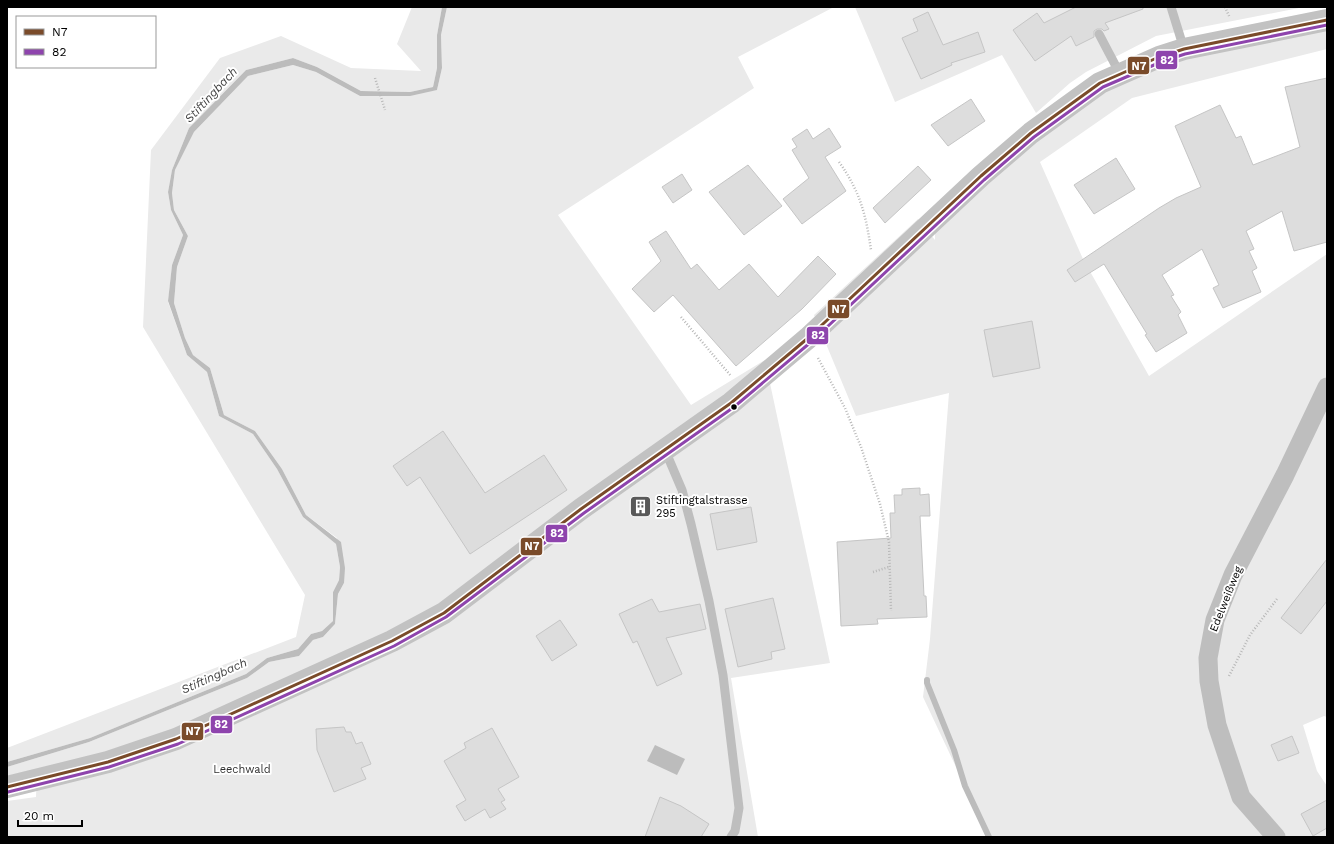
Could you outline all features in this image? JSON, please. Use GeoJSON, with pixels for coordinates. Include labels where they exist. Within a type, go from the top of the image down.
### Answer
{"type":"FeatureCollection","features":[{"type":"Feature","properties":{"kind":"street"},"geometry":{"type":"LineString","coordinates":[[7,787],[108,762],[176,739],[392,641],[444,613],[581,509],[743,392],[808,338],[1031,133],[1100,83],[1159,57],[1184,49],[1327,20]]}},
{"type":"Feature","properties":{"kind":"street","name":"Edelweißweg"},"geometry":{"type":"LineString","coordinates":[[1276,837],[1241,797],[1226,757],[1212,701],[1208,658],[1215,620],[1234,575],[1285,475],[1327,387]]}},
{"type":"Feature","properties":{"kind":"lane"},"geometry":{"type":"LineString","coordinates":[[1171,7],[1184,49]]}},
{"type":"Feature","properties":{"kind":"lane"},"geometry":{"type":"LineString","coordinates":[[1099,34],[1120,74]]}},
{"type":"Feature","properties":{"kind":"lane"},"geometry":{"type":"LineString","coordinates":[[665,449],[682,490],[689,517],[709,601],[723,675],[739,808],[735,831],[731,837]]}},
{"type":"Feature","properties":{"kind":"path"},"geometry":{"type":"LineString","coordinates":[[375,78],[385,110]]}},
{"type":"Feature","properties":{"kind":"path"},"geometry":{"type":"LineString","coordinates":[[839,162],[853,181],[866,218],[874,276]]}},
{"type":"Feature","properties":{"kind":"path"},"geometry":{"type":"LineString","coordinates":[[681,317],[743,392]]}},
{"type":"Feature","properties":{"kind":"path"},"geometry":{"type":"LineString","coordinates":[[808,338],[845,408],[861,447],[880,504],[889,542],[891,611]]}},
{"type":"Feature","properties":{"kind":"path"},"geometry":{"type":"LineString","coordinates":[[873,572],[889,567]]}},
{"type":"Feature","properties":{"kind":"path"},"geometry":{"type":"LineString","coordinates":[[1212,701],[1234,670],[1250,635],[1278,599]]}},
{"type":"Feature","properties":{"kind":"green space"},"geometry":{"type":"Polygon","coordinates":[[[412,7],[442,7],[437,35],[437,68],[433,87],[410,92],[361,91],[317,67],[293,58],[246,70],[189,128],[172,170],[168,192],[171,210],[183,235],[172,265],[168,302],[187,355],[207,372],[219,416],[253,434],[277,469],[303,517],[336,544],[340,567],[339,580],[333,592],[333,621],[322,631],[311,634],[298,649],[267,658],[246,674],[90,738],[7,762],[7,748],[296,637],[305,595],[143,327],[151,150],[220,58],[281,36],[351,68],[421,71],[397,44],[412,7]]]}},
{"type":"Feature","properties":{"kind":"green space","name":"Leechwald"},"geometry":{"type":"Polygon","coordinates":[[[447,7],[834,7],[738,57],[754,88],[558,215],[691,405],[765,360],[830,663],[731,678],[758,837],[7,837],[7,801],[36,797],[37,769],[7,776],[7,767],[89,742],[247,678],[269,662],[299,656],[313,640],[323,637],[335,624],[338,594],[344,583],[337,538],[306,515],[282,469],[255,431],[224,415],[210,368],[193,355],[185,338],[174,303],[177,267],[188,236],[174,210],[172,193],[175,170],[194,132],[248,76],[293,65],[316,72],[360,96],[437,90],[442,68],[441,35],[447,7]]]}},
{"type":"Feature","properties":{"kind":"green space"},"geometry":{"type":"Polygon","coordinates":[[[855,7],[1304,7],[1156,36],[1086,72],[1070,83],[1036,113],[1002,55],[895,102],[855,7]]]}},
{"type":"Feature","properties":{"kind":"green space"},"geometry":{"type":"Polygon","coordinates":[[[1327,20],[1327,49],[1132,98],[1040,162],[1083,259],[1149,376],[1327,254],[1327,717],[1324,716],[1303,725],[1317,771],[1327,786],[1327,837],[989,837],[923,697],[930,639],[949,393],[856,416],[814,315],[918,219],[935,240],[935,226],[1100,83],[1327,20]]]}},
{"type":"Feature","properties":{"kind":"shaded area","name":"Stiftingbach"},"geometry":{"type":"Polygon","coordinates":[[[442,7],[447,7],[441,35],[442,68],[437,90],[410,96],[360,96],[316,72],[293,65],[248,76],[194,132],[175,170],[172,193],[174,210],[188,236],[177,267],[174,303],[185,338],[193,355],[210,368],[224,415],[255,431],[282,469],[306,515],[341,542],[345,568],[344,583],[338,594],[335,624],[323,637],[313,640],[299,656],[269,662],[247,678],[89,742],[7,767],[7,762],[90,738],[246,674],[267,658],[298,649],[311,634],[322,631],[333,621],[333,592],[339,580],[340,567],[336,544],[303,517],[277,469],[253,434],[219,416],[207,372],[187,355],[168,301],[172,265],[183,235],[171,210],[168,192],[172,170],[189,128],[246,70],[293,58],[317,67],[361,91],[410,92],[433,87],[437,68],[437,35],[442,7]]]}},
{"type":"Feature","properties":{"kind":"shaded area"},"geometry":{"type":"Polygon","coordinates":[[[655,745],[685,759],[677,775],[647,761],[655,745]]]}},
{"type":"Feature","properties":{"kind":"building"},"geometry":{"type":"Polygon","coordinates":[[[1076,7],[1143,7],[1143,9],[1105,23],[1109,29],[1104,31],[1102,29],[1097,29],[1094,31],[1094,37],[1076,46],[1071,36],[1035,61],[1013,30],[1037,13],[1044,23],[1076,7]]]}},
{"type":"Feature","properties":{"kind":"building"},"geometry":{"type":"Polygon","coordinates":[[[928,12],[943,45],[978,32],[985,52],[951,63],[952,65],[921,79],[902,38],[918,31],[913,19],[928,12]]]}},
{"type":"Feature","properties":{"kind":"building"},"geometry":{"type":"Polygon","coordinates":[[[1327,78],[1327,242],[1294,251],[1282,211],[1246,231],[1254,249],[1249,251],[1257,268],[1252,271],[1261,292],[1223,308],[1213,288],[1219,285],[1202,249],[1162,275],[1174,295],[1171,296],[1181,312],[1178,315],[1187,333],[1156,352],[1145,335],[1147,334],[1104,264],[1075,282],[1067,270],[1159,208],[1176,198],[1201,187],[1175,126],[1220,105],[1236,138],[1241,136],[1253,165],[1300,147],[1285,87],[1327,78]]]}},
{"type":"Feature","properties":{"kind":"building"},"geometry":{"type":"Polygon","coordinates":[[[971,99],[985,121],[948,146],[931,125],[971,99]]]}},
{"type":"Feature","properties":{"kind":"building"},"geometry":{"type":"Polygon","coordinates":[[[829,128],[841,147],[825,157],[846,191],[802,224],[783,199],[809,178],[792,150],[797,147],[792,139],[807,129],[813,139],[829,128]]]}},
{"type":"Feature","properties":{"kind":"building"},"geometry":{"type":"Polygon","coordinates":[[[1116,158],[1135,189],[1094,214],[1074,185],[1116,158]]]}},
{"type":"Feature","properties":{"kind":"building"},"geometry":{"type":"Polygon","coordinates":[[[748,165],[782,206],[744,235],[709,192],[748,165]]]}},
{"type":"Feature","properties":{"kind":"building"},"geometry":{"type":"Polygon","coordinates":[[[918,166],[931,180],[885,223],[873,208],[918,166]]]}},
{"type":"Feature","properties":{"kind":"building"},"geometry":{"type":"Polygon","coordinates":[[[682,174],[692,190],[673,203],[662,187],[682,174]]]}},
{"type":"Feature","properties":{"kind":"building"},"geometry":{"type":"Polygon","coordinates":[[[666,231],[691,269],[697,264],[719,290],[749,264],[778,297],[818,256],[836,274],[802,309],[736,366],[673,295],[654,312],[632,289],[661,261],[649,242],[666,231]]]}},
{"type":"Feature","properties":{"kind":"building"},"geometry":{"type":"Polygon","coordinates":[[[1032,321],[1040,368],[993,377],[984,330],[1032,321]]]}},
{"type":"Feature","properties":{"kind":"building"},"geometry":{"type":"Polygon","coordinates":[[[443,431],[485,493],[544,455],[567,490],[470,554],[420,477],[407,486],[393,466],[443,431]]]}},
{"type":"Feature","properties":{"kind":"building"},"geometry":{"type":"Polygon","coordinates":[[[920,488],[920,495],[929,494],[930,516],[920,516],[924,596],[926,596],[927,617],[877,619],[878,624],[841,626],[837,542],[891,538],[890,513],[895,513],[894,495],[902,495],[902,489],[920,488]]]}},
{"type":"Feature","properties":{"kind":"building"},"geometry":{"type":"Polygon","coordinates":[[[751,507],[757,542],[717,550],[710,514],[751,507]]]}},
{"type":"Feature","properties":{"kind":"building"},"geometry":{"type":"Polygon","coordinates":[[[1327,559],[1327,601],[1301,634],[1281,618],[1327,559]]]}},
{"type":"Feature","properties":{"kind":"building"},"geometry":{"type":"Polygon","coordinates":[[[773,598],[785,649],[771,652],[772,659],[738,667],[725,609],[773,598]]]}},
{"type":"Feature","properties":{"kind":"building"},"geometry":{"type":"Polygon","coordinates":[[[652,599],[659,612],[700,604],[706,629],[666,638],[682,674],[657,686],[637,641],[633,643],[619,614],[652,599]]]}},
{"type":"Feature","properties":{"kind":"building"},"geometry":{"type":"Polygon","coordinates":[[[560,620],[577,645],[552,661],[536,636],[560,620]]]}},
{"type":"Feature","properties":{"kind":"building"},"geometry":{"type":"Polygon","coordinates":[[[344,727],[346,732],[351,732],[356,744],[362,742],[371,764],[361,768],[366,779],[334,792],[317,750],[316,729],[344,727]]]}},
{"type":"Feature","properties":{"kind":"building"},"geometry":{"type":"Polygon","coordinates":[[[492,728],[519,777],[498,789],[505,800],[501,802],[506,809],[490,818],[485,809],[465,821],[456,806],[466,800],[444,761],[466,748],[464,743],[492,728]]]}},
{"type":"Feature","properties":{"kind":"building"},"geometry":{"type":"Polygon","coordinates":[[[1292,736],[1299,753],[1278,761],[1271,745],[1292,736]]]}},
{"type":"Feature","properties":{"kind":"building"},"geometry":{"type":"Polygon","coordinates":[[[660,797],[681,806],[709,824],[701,837],[645,837],[660,797]]]}},
{"type":"Feature","properties":{"kind":"building"},"geometry":{"type":"Polygon","coordinates":[[[1327,800],[1327,828],[1313,836],[1301,814],[1327,800]]]}},
{"type":"Feature","properties":{"kind":"waterway"},"geometry":{"type":"LineString","coordinates":[[927,680],[954,750],[965,786],[989,837]]}},
{"type":"Feature","properties":{"kind":"transit line","name":"N7"},"geometry":{"type":"LineString","coordinates":[[7,787],[108,762],[176,739],[392,641],[444,613],[581,509],[731,403],[808,338],[981,176],[1031,133],[1100,83],[1159,57],[1184,49],[1327,20]]}},
{"type":"Feature","properties":{"kind":"transit line","name":"82"},"geometry":{"type":"LineString","coordinates":[[8,792],[109,767],[178,744],[394,646],[446,617],[584,513],[734,407],[811,342],[984,180],[1034,137],[1103,87],[1161,62],[1185,54],[1327,25]]}},
{"type":"Feature","properties":{"kind":"place","name":"Stiftingtalstrasse 295"},"geometry":{"type":"Point","coordinates":[640,506]}}]}
